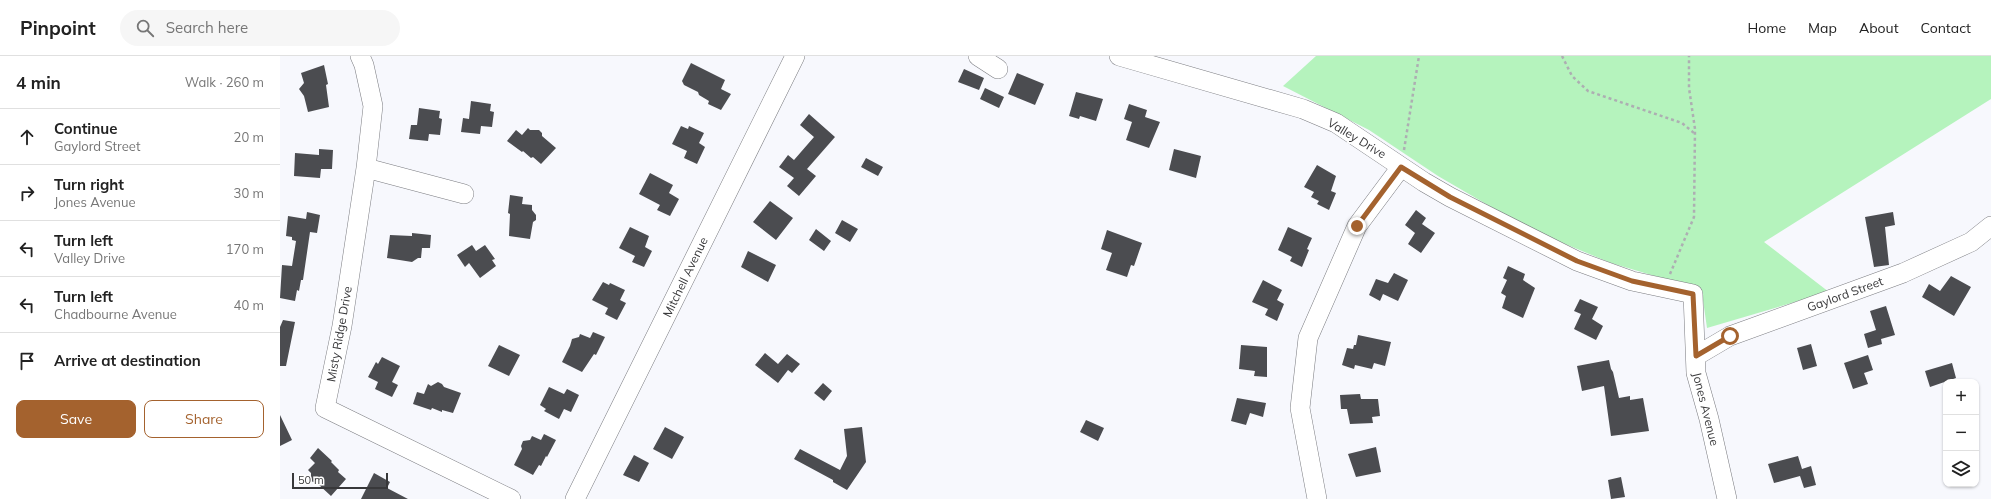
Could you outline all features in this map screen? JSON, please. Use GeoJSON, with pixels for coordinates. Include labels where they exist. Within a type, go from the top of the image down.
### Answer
{"type":"FeatureCollection","features":[{"type":"Feature","properties":{"kind":"street","name":"Misty Ridge Drive"},"geometry":{"type":"LineString","coordinates":[[360,56],[364,65],[373,106],[366,168],[342,326],[325,408],[511,499]]}},
{"type":"Feature","properties":{"kind":"street","name":"Mitchell Avenue"},"geometry":{"type":"LineString","coordinates":[[575,499],[795,56]]}},
{"type":"Feature","properties":{"kind":"street"},"geometry":{"type":"LineString","coordinates":[[978,56],[998,69]]}},
{"type":"Feature","properties":{"kind":"street","name":"Valley Drive"},"geometry":{"type":"LineString","coordinates":[[1119,56],[1303,109],[1336,123],[1401,167],[1450,197],[1577,261],[1632,281],[1693,294]]}},
{"type":"Feature","properties":{"kind":"street"},"geometry":{"type":"LineString","coordinates":[[1317,499],[1300,408],[1308,338],[1357,226],[1401,167]]}},
{"type":"Feature","properties":{"kind":"street"},"geometry":{"type":"LineString","coordinates":[[366,168],[464,194]]}},
{"type":"Feature","properties":{"kind":"street","name":"Gaylord Street"},"geometry":{"type":"LineString","coordinates":[[1696,356],[1730,336],[1903,273],[1971,242],[1991,226]]}},
{"type":"Feature","properties":{"kind":"street","name":"Jones Avenue"},"geometry":{"type":"LineString","coordinates":[[1693,294],[1696,373],[1709,419],[1727,499]]}},
{"type":"Feature","properties":{"kind":"path"},"geometry":{"type":"LineString","coordinates":[[1401,167],[1420,56]]}},
{"type":"Feature","properties":{"kind":"path"},"geometry":{"type":"LineString","coordinates":[[1562,56],[1572,76],[1588,91],[1682,123],[1694,133]]}},
{"type":"Feature","properties":{"kind":"path"},"geometry":{"type":"LineString","coordinates":[[1666,288],[1672,266],[1694,217],[1694,133],[1689,88],[1689,56]]}},
{"type":"Feature","properties":{"kind":"green space"},"geometry":{"type":"Polygon","coordinates":[[[1316,56],[1991,56],[1991,99],[1764,242],[1829,292],[1707,328],[1702,293],[1685,285],[1611,263],[1529,229],[1438,176],[1369,130],[1283,86],[1316,56]]]}},
{"type":"Feature","properties":{"kind":"building"},"geometry":{"type":"Polygon","coordinates":[[[691,63],[725,80],[721,89],[731,94],[721,110],[708,104],[709,101],[699,95],[698,92],[684,85],[682,81],[691,63]]]}},
{"type":"Feature","properties":{"kind":"building"},"geometry":{"type":"Polygon","coordinates":[[[324,65],[328,84],[326,85],[329,107],[308,112],[304,96],[299,89],[304,83],[301,73],[324,65]]]}},
{"type":"Feature","properties":{"kind":"building"},"geometry":{"type":"Polygon","coordinates":[[[964,69],[984,78],[979,90],[958,82],[964,69]]]}},
{"type":"Feature","properties":{"kind":"building"},"geometry":{"type":"Polygon","coordinates":[[[1017,73],[1044,84],[1035,105],[1008,94],[1017,73]]]}},
{"type":"Feature","properties":{"kind":"building"},"geometry":{"type":"Polygon","coordinates":[[[985,88],[1004,97],[999,108],[980,99],[985,88]]]}},
{"type":"Feature","properties":{"kind":"building"},"geometry":{"type":"Polygon","coordinates":[[[1076,92],[1103,99],[1096,121],[1080,116],[1079,119],[1069,116],[1076,92]]]}},
{"type":"Feature","properties":{"kind":"building"},"geometry":{"type":"Polygon","coordinates":[[[471,101],[491,104],[490,111],[494,112],[492,127],[481,126],[480,134],[461,132],[463,118],[469,119],[471,101]]]}},
{"type":"Feature","properties":{"kind":"building"},"geometry":{"type":"Polygon","coordinates":[[[1129,104],[1147,110],[1145,117],[1160,122],[1149,148],[1126,140],[1132,122],[1124,119],[1129,104]]]}},
{"type":"Feature","properties":{"kind":"building"},"geometry":{"type":"Polygon","coordinates":[[[419,108],[440,111],[439,118],[442,119],[440,135],[429,134],[428,141],[409,139],[411,125],[417,125],[419,108]]]}},
{"type":"Feature","properties":{"kind":"building"},"geometry":{"type":"Polygon","coordinates":[[[809,114],[835,137],[807,169],[816,176],[799,196],[787,186],[794,178],[779,167],[788,155],[794,160],[814,137],[800,125],[809,114]]]}},
{"type":"Feature","properties":{"kind":"building"},"geometry":{"type":"Polygon","coordinates":[[[681,126],[688,129],[689,126],[704,133],[699,143],[705,147],[697,164],[684,158],[687,151],[672,144],[681,126]]]}},
{"type":"Feature","properties":{"kind":"building"},"geometry":{"type":"Polygon","coordinates":[[[528,128],[530,130],[539,130],[542,133],[542,136],[556,148],[541,164],[533,157],[531,158],[507,141],[516,130],[522,135],[528,128]]]}},
{"type":"Feature","properties":{"kind":"building"},"geometry":{"type":"Polygon","coordinates":[[[319,149],[333,150],[332,169],[321,169],[320,178],[294,176],[295,153],[319,155],[319,149]]]}},
{"type":"Feature","properties":{"kind":"building"},"geometry":{"type":"Polygon","coordinates":[[[1174,149],[1201,156],[1196,178],[1169,170],[1174,149]]]}},
{"type":"Feature","properties":{"kind":"building"},"geometry":{"type":"Polygon","coordinates":[[[866,158],[883,167],[878,176],[861,167],[866,158]]]}},
{"type":"Feature","properties":{"kind":"building"},"geometry":{"type":"Polygon","coordinates":[[[1317,165],[1336,176],[1331,191],[1336,193],[1329,210],[1317,204],[1319,201],[1311,197],[1314,192],[1304,187],[1317,165]]]}},
{"type":"Feature","properties":{"kind":"building"},"geometry":{"type":"Polygon","coordinates":[[[650,173],[673,185],[669,193],[679,199],[670,216],[657,210],[660,205],[639,194],[650,173]]]}},
{"type":"Feature","properties":{"kind":"building"},"geometry":{"type":"Polygon","coordinates":[[[510,195],[523,197],[522,204],[532,205],[532,210],[536,215],[536,220],[533,222],[530,239],[509,236],[510,214],[508,213],[510,195]]]}},
{"type":"Feature","properties":{"kind":"building"},"geometry":{"type":"Polygon","coordinates":[[[770,201],[793,218],[776,240],[753,222],[770,201]]]}},
{"type":"Feature","properties":{"kind":"building"},"geometry":{"type":"Polygon","coordinates":[[[1416,210],[1426,218],[1422,224],[1435,233],[1421,253],[1408,244],[1415,233],[1405,225],[1416,210]]]}},
{"type":"Feature","properties":{"kind":"building"},"geometry":{"type":"Polygon","coordinates":[[[307,212],[320,215],[317,233],[310,232],[303,280],[301,280],[299,291],[297,290],[295,301],[280,298],[282,265],[292,266],[296,241],[292,240],[292,237],[286,236],[288,216],[306,219],[307,212]]]}},
{"type":"Feature","properties":{"kind":"building"},"geometry":{"type":"Polygon","coordinates":[[[1893,212],[1895,225],[1885,227],[1889,265],[1874,267],[1865,217],[1893,212]]]}},
{"type":"Feature","properties":{"kind":"building"},"geometry":{"type":"Polygon","coordinates":[[[842,220],[858,229],[850,242],[835,233],[842,220]]]}},
{"type":"Feature","properties":{"kind":"building"},"geometry":{"type":"Polygon","coordinates":[[[630,227],[649,236],[645,247],[652,251],[644,267],[632,262],[635,256],[619,248],[630,227]]]}},
{"type":"Feature","properties":{"kind":"building"},"geometry":{"type":"Polygon","coordinates":[[[1288,227],[1312,238],[1302,267],[1290,261],[1292,257],[1278,250],[1288,227]]]}},
{"type":"Feature","properties":{"kind":"building"},"geometry":{"type":"Polygon","coordinates":[[[816,229],[831,241],[824,251],[809,240],[816,229]]]}},
{"type":"Feature","properties":{"kind":"building"},"geometry":{"type":"Polygon","coordinates":[[[1107,230],[1142,243],[1134,266],[1131,265],[1127,277],[1106,270],[1112,253],[1101,249],[1107,230]]]}},
{"type":"Feature","properties":{"kind":"building"},"geometry":{"type":"Polygon","coordinates":[[[412,233],[431,235],[430,248],[422,248],[421,258],[418,258],[412,262],[387,258],[390,235],[412,236],[412,233]]]}},
{"type":"Feature","properties":{"kind":"building"},"geometry":{"type":"Polygon","coordinates":[[[472,245],[476,251],[485,245],[495,259],[492,260],[496,266],[480,278],[469,263],[465,267],[457,255],[472,245]]]}},
{"type":"Feature","properties":{"kind":"building"},"geometry":{"type":"Polygon","coordinates":[[[748,251],[776,265],[768,282],[741,267],[748,251]]]}},
{"type":"Feature","properties":{"kind":"building"},"geometry":{"type":"Polygon","coordinates":[[[1508,266],[1525,274],[1523,280],[1535,288],[1523,318],[1502,308],[1506,296],[1501,293],[1507,280],[1503,278],[1508,266]]]}},
{"type":"Feature","properties":{"kind":"building"},"geometry":{"type":"Polygon","coordinates":[[[1394,273],[1408,280],[1398,301],[1383,294],[1380,301],[1369,295],[1376,279],[1388,283],[1394,273]]]}},
{"type":"Feature","properties":{"kind":"building"},"geometry":{"type":"Polygon","coordinates":[[[1951,276],[1971,287],[1954,316],[1922,297],[1929,284],[1940,291],[1951,276]]]}},
{"type":"Feature","properties":{"kind":"building"},"geometry":{"type":"Polygon","coordinates":[[[1263,280],[1282,290],[1277,300],[1284,304],[1277,321],[1265,315],[1268,309],[1252,302],[1263,280]]]}},
{"type":"Feature","properties":{"kind":"building"},"geometry":{"type":"Polygon","coordinates":[[[603,282],[609,285],[610,283],[625,290],[620,300],[626,303],[617,320],[605,314],[608,308],[592,300],[603,282]]]}},
{"type":"Feature","properties":{"kind":"building"},"geometry":{"type":"Polygon","coordinates":[[[1580,299],[1598,307],[1592,319],[1603,326],[1596,340],[1574,329],[1581,314],[1574,311],[1580,299]]]}},
{"type":"Feature","properties":{"kind":"building"},"geometry":{"type":"Polygon","coordinates":[[[1886,306],[1895,335],[1881,339],[1882,344],[1868,348],[1864,334],[1876,330],[1870,311],[1886,306]]]}},
{"type":"Feature","properties":{"kind":"building"},"geometry":{"type":"Polygon","coordinates":[[[283,320],[295,322],[286,366],[280,366],[280,327],[283,320]]]}},
{"type":"Feature","properties":{"kind":"building"},"geometry":{"type":"Polygon","coordinates":[[[593,332],[605,337],[596,355],[594,354],[582,372],[562,362],[572,339],[579,337],[580,334],[590,338],[593,332]]]}},
{"type":"Feature","properties":{"kind":"building"},"geometry":{"type":"Polygon","coordinates":[[[1358,335],[1391,342],[1385,366],[1374,363],[1372,369],[1355,365],[1354,369],[1342,365],[1347,348],[1353,349],[1354,345],[1356,345],[1358,335]]]}},
{"type":"Feature","properties":{"kind":"building"},"geometry":{"type":"Polygon","coordinates":[[[1811,344],[1817,366],[1803,370],[1797,348],[1811,344]]]}},
{"type":"Feature","properties":{"kind":"building"},"geometry":{"type":"Polygon","coordinates":[[[499,345],[520,355],[509,376],[488,366],[499,345]]]}},
{"type":"Feature","properties":{"kind":"building"},"geometry":{"type":"Polygon","coordinates":[[[1241,345],[1267,347],[1267,377],[1254,376],[1255,371],[1239,369],[1241,345]]]}},
{"type":"Feature","properties":{"kind":"building"},"geometry":{"type":"Polygon","coordinates":[[[765,353],[778,364],[787,354],[800,364],[792,373],[788,370],[778,383],[755,365],[765,353]]]}},
{"type":"Feature","properties":{"kind":"building"},"geometry":{"type":"Polygon","coordinates":[[[1868,355],[1873,370],[1864,373],[1868,384],[1853,389],[1844,363],[1868,355]]]}},
{"type":"Feature","properties":{"kind":"building"},"geometry":{"type":"Polygon","coordinates":[[[382,357],[400,366],[392,382],[398,385],[392,397],[375,389],[378,382],[368,377],[376,362],[378,364],[382,357]]]}},
{"type":"Feature","properties":{"kind":"building"},"geometry":{"type":"Polygon","coordinates":[[[1609,360],[1619,398],[1630,396],[1630,400],[1643,398],[1649,431],[1611,436],[1604,386],[1582,391],[1577,366],[1609,360]]]}},
{"type":"Feature","properties":{"kind":"building"},"geometry":{"type":"Polygon","coordinates":[[[1952,363],[1956,378],[1943,379],[1943,382],[1930,387],[1925,371],[1952,363]]]}},
{"type":"Feature","properties":{"kind":"building"},"geometry":{"type":"Polygon","coordinates":[[[438,382],[444,387],[461,393],[453,413],[442,410],[442,412],[432,408],[431,410],[413,404],[417,392],[424,394],[428,384],[431,386],[438,382]]]}},
{"type":"Feature","properties":{"kind":"building"},"geometry":{"type":"Polygon","coordinates":[[[823,383],[832,391],[824,401],[814,393],[823,383]]]}},
{"type":"Feature","properties":{"kind":"building"},"geometry":{"type":"Polygon","coordinates":[[[549,387],[564,394],[567,389],[579,395],[571,412],[564,409],[559,419],[544,411],[546,409],[540,405],[549,387]]]}},
{"type":"Feature","properties":{"kind":"building"},"geometry":{"type":"Polygon","coordinates":[[[1360,394],[1361,399],[1378,399],[1380,416],[1372,417],[1373,423],[1350,424],[1347,409],[1341,409],[1340,395],[1360,394]]]}},
{"type":"Feature","properties":{"kind":"building"},"geometry":{"type":"Polygon","coordinates":[[[1237,398],[1266,403],[1263,417],[1250,413],[1246,425],[1231,421],[1237,398]]]}},
{"type":"Feature","properties":{"kind":"building"},"geometry":{"type":"Polygon","coordinates":[[[280,415],[292,440],[280,446],[280,415]]]}},
{"type":"Feature","properties":{"kind":"building"},"geometry":{"type":"Polygon","coordinates":[[[1086,420],[1104,428],[1098,441],[1080,432],[1086,420]]]}},
{"type":"Feature","properties":{"kind":"building"},"geometry":{"type":"Polygon","coordinates":[[[665,427],[684,437],[672,459],[653,449],[665,427]]]}},
{"type":"Feature","properties":{"kind":"building"},"geometry":{"type":"Polygon","coordinates":[[[862,427],[866,462],[847,490],[833,482],[833,480],[794,459],[800,449],[840,470],[847,456],[844,429],[862,427]]]}},
{"type":"Feature","properties":{"kind":"building"},"geometry":{"type":"Polygon","coordinates":[[[544,434],[556,440],[547,457],[546,456],[541,466],[539,465],[533,475],[514,465],[522,449],[521,446],[523,441],[530,440],[532,436],[541,440],[544,434]]]}},
{"type":"Feature","properties":{"kind":"building"},"geometry":{"type":"Polygon","coordinates":[[[1376,447],[1381,472],[1356,477],[1348,454],[1376,447]]]}},
{"type":"Feature","properties":{"kind":"building"},"geometry":{"type":"Polygon","coordinates":[[[318,448],[332,461],[331,462],[339,470],[338,472],[346,479],[331,496],[318,484],[311,481],[311,473],[308,470],[315,463],[310,458],[318,448]]]}},
{"type":"Feature","properties":{"kind":"building"},"geometry":{"type":"Polygon","coordinates":[[[634,455],[649,463],[639,482],[623,475],[634,455]]]}},
{"type":"Feature","properties":{"kind":"building"},"geometry":{"type":"Polygon","coordinates":[[[1798,456],[1802,469],[1811,466],[1816,485],[1804,488],[1800,476],[1774,483],[1768,464],[1798,456]]]}},
{"type":"Feature","properties":{"kind":"building"},"geometry":{"type":"Polygon","coordinates":[[[374,473],[390,482],[387,488],[408,499],[361,499],[374,473]]]}},
{"type":"Feature","properties":{"kind":"building"},"geometry":{"type":"Polygon","coordinates":[[[1621,477],[1625,497],[1611,499],[1608,480],[1621,477]]]}},
{"type":"Feature","properties":{"kind":"route"},"geometry":{"type":"LineString","coordinates":[[1357,226],[1401,167],[1450,197],[1577,261],[1632,281],[1693,294],[1696,356],[1730,336]]}}]}
